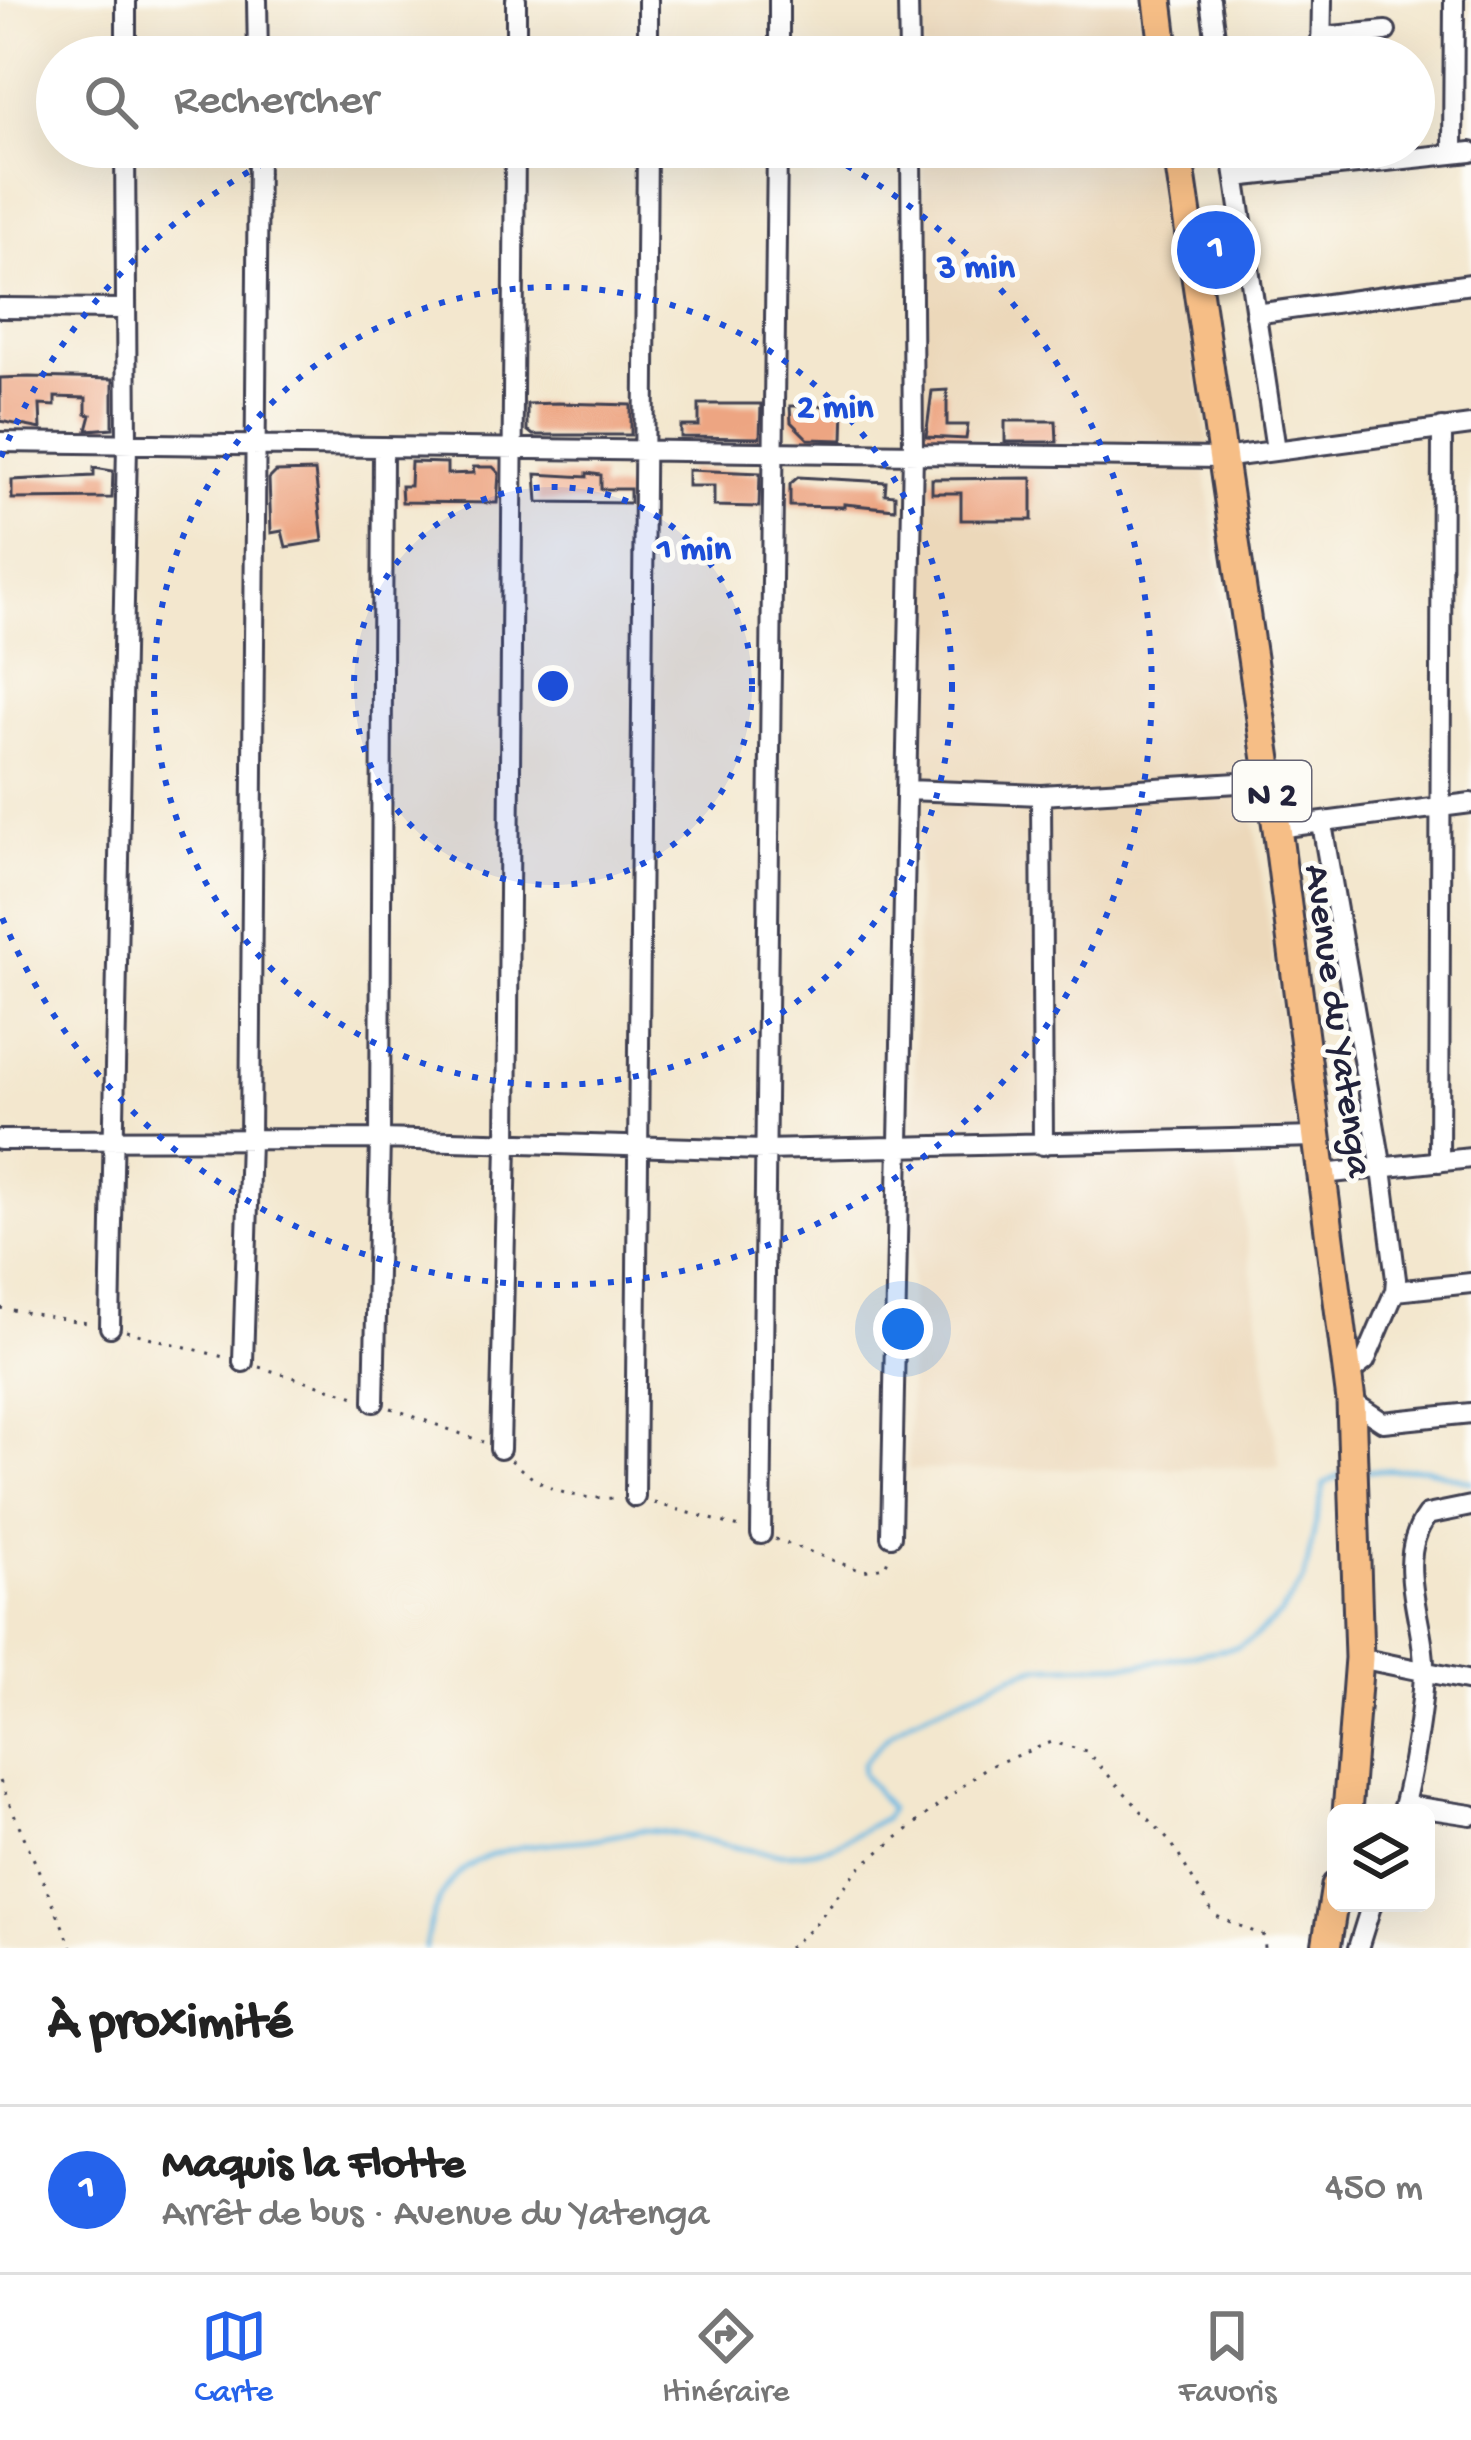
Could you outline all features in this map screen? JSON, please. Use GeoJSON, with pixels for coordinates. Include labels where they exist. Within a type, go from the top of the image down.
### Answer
{"type":"FeatureCollection","features":[{"type":"Feature","properties":{"kind":"main road"},"geometry":{"type":"LineString","coordinates":[[1158,0],[1162,36]]}},
{"type":"Feature","properties":{"kind":"main road","name":"Avenue du Yatenga"},"geometry":{"type":"LineString","coordinates":[[1180,168],[1277,828],[1345,1346],[1354,1437],[1359,1658]]}},
{"type":"Feature","properties":{"kind":"main road","name":"N 2"},"geometry":{"type":"LineString","coordinates":[[1348,1804],[1359,1658]]}},
{"type":"Feature","properties":{"kind":"main road"},"geometry":{"type":"LineString","coordinates":[[1326,1948],[1332,1912]]}},
{"type":"Feature","properties":{"kind":"street"},"geometry":{"type":"LineString","coordinates":[[126,0],[126,36]]}},
{"type":"Feature","properties":{"kind":"street"},"geometry":{"type":"LineString","coordinates":[[257,0],[258,36]]}},
{"type":"Feature","properties":{"kind":"street"},"geometry":{"type":"LineString","coordinates":[[515,36],[516,0]]}},
{"type":"Feature","properties":{"kind":"street"},"geometry":{"type":"LineString","coordinates":[[648,0],[648,36]]}},
{"type":"Feature","properties":{"kind":"street"},"geometry":{"type":"LineString","coordinates":[[778,36],[779,0]]}},
{"type":"Feature","properties":{"kind":"street"},"geometry":{"type":"LineString","coordinates":[[908,0],[909,36]]}},
{"type":"Feature","properties":{"kind":"street"},"geometry":{"type":"LineString","coordinates":[[1210,0],[1215,36]]}},
{"type":"Feature","properties":{"kind":"street"},"geometry":{"type":"LineString","coordinates":[[1321,36],[1322,0]]}},
{"type":"Feature","properties":{"kind":"street"},"geometry":{"type":"LineString","coordinates":[[1454,0],[1462,152]]}},
{"type":"Feature","properties":{"kind":"street"},"geometry":{"type":"LineString","coordinates":[[1366,36],[1386,31]]}},
{"type":"Feature","properties":{"kind":"street"},"geometry":{"type":"LineString","coordinates":[[110,1327],[127,444],[125,168]]}},
{"type":"Feature","properties":{"kind":"street"},"geometry":{"type":"LineString","coordinates":[[243,1362],[250,1142],[258,168]]}},
{"type":"Feature","properties":{"kind":"street"},"geometry":{"type":"LineString","coordinates":[[500,1449],[515,168]]}},
{"type":"Feature","properties":{"kind":"street"},"geometry":{"type":"LineString","coordinates":[[635,1497],[647,168]]}},
{"type":"Feature","properties":{"kind":"street"},"geometry":{"type":"LineString","coordinates":[[761,1534],[777,168]]}},
{"type":"Feature","properties":{"kind":"street"},"geometry":{"type":"LineString","coordinates":[[891,1537],[913,453],[910,168]]}},
{"type":"Feature","properties":{"kind":"street"},"geometry":{"type":"LineString","coordinates":[[1235,168],[1276,450]]}},
{"type":"Feature","properties":{"kind":"street"},"geometry":{"type":"LineString","coordinates":[[1236,177],[1316,168]]}},
{"type":"Feature","properties":{"kind":"street"},"geometry":{"type":"LineString","coordinates":[[1255,314],[1471,284]]}},
{"type":"Feature","properties":{"kind":"street"},"geometry":{"type":"LineString","coordinates":[[0,308],[126,310]]}},
{"type":"Feature","properties":{"kind":"street"},"geometry":{"type":"LineString","coordinates":[[0,442],[1222,458],[1471,425]]}},
{"type":"Feature","properties":{"kind":"street"},"geometry":{"type":"LineString","coordinates":[[1439,1162],[1442,428]]}},
{"type":"Feature","properties":{"kind":"street"},"geometry":{"type":"LineString","coordinates":[[374,1402],[383,447]]}},
{"type":"Feature","properties":{"kind":"street"},"geometry":{"type":"LineString","coordinates":[[905,790],[1041,795],[1270,781]]}},
{"type":"Feature","properties":{"kind":"street"},"geometry":{"type":"LineString","coordinates":[[1041,795],[1042,1145]]}},
{"type":"Feature","properties":{"kind":"street"},"geometry":{"type":"LineString","coordinates":[[1277,828],[1471,803]]}},
{"type":"Feature","properties":{"kind":"street"},"geometry":{"type":"LineString","coordinates":[[1322,824],[1382,1169],[1395,1291],[1365,1361],[1356,1368],[1345,1346]]}},
{"type":"Feature","properties":{"kind":"street"},"geometry":{"type":"LineString","coordinates":[[0,1140],[380,1139],[764,1150],[1316,1137]]}},
{"type":"Feature","properties":{"kind":"street"},"geometry":{"type":"LineString","coordinates":[[1323,1174],[1471,1157]]}},
{"type":"Feature","properties":{"kind":"street"},"geometry":{"type":"LineString","coordinates":[[1395,1291],[1471,1283]]}},
{"type":"Feature","properties":{"kind":"street"},"geometry":{"type":"LineString","coordinates":[[1351,1401],[1383,1421],[1471,1413]]}},
{"type":"Feature","properties":{"kind":"street"},"geometry":{"type":"LineString","coordinates":[[1403,1804],[1424,1673],[1410,1564],[1415,1539],[1427,1515],[1471,1506]]}},
{"type":"Feature","properties":{"kind":"street"},"geometry":{"type":"LineString","coordinates":[[1359,1658],[1471,1681]]}},
{"type":"Feature","properties":{"kind":"street"},"geometry":{"type":"LineString","coordinates":[[1435,1812],[1471,1815]]}},
{"type":"Feature","properties":{"kind":"street"},"geometry":{"type":"LineString","coordinates":[[1358,1948],[1369,1912]]}},
{"type":"Feature","properties":{"kind":"path"},"geometry":{"type":"LineString","coordinates":[[0,1309],[110,1327]]}},
{"type":"Feature","properties":{"kind":"path"},"geometry":{"type":"LineString","coordinates":[[788,1948],[812,1928],[860,1868],[987,1766],[1052,1742],[1086,1751],[1172,1844],[1214,1915],[1264,1936],[1265,1948]]}},
{"type":"Feature","properties":{"kind":"path"},"geometry":{"type":"LineString","coordinates":[[0,1781],[72,1948]]}},
{"type":"Feature","properties":{"kind":"shaded area"},"geometry":{"type":"Polygon","coordinates":[[[923,0],[1138,0],[1144,36],[923,36],[923,0]]]}},
{"type":"Feature","properties":{"kind":"shaded area"},"geometry":{"type":"Polygon","coordinates":[[[923,168],[1164,168],[1210,449],[924,438],[923,168]]]}},
{"type":"Feature","properties":{"kind":"shaded area"},"geometry":{"type":"Polygon","coordinates":[[[924,464],[1205,467],[1299,1142],[1233,1143],[1280,1467],[908,1470],[924,464]]]}},
{"type":"Feature","properties":{"kind":"building"},"geometry":{"type":"Polygon","coordinates":[[[0,378],[113,379],[113,428],[87,430],[91,415],[86,414],[86,398],[55,397],[55,406],[40,405],[41,429],[0,421],[0,378]]]}},
{"type":"Feature","properties":{"kind":"building"},"geometry":{"type":"Polygon","coordinates":[[[947,390],[947,425],[968,425],[966,439],[926,437],[932,391],[947,390]]]}},
{"type":"Feature","properties":{"kind":"building"},"geometry":{"type":"Polygon","coordinates":[[[527,404],[631,405],[631,435],[533,435],[527,430],[527,404]]]}},
{"type":"Feature","properties":{"kind":"building"},"geometry":{"type":"Polygon","coordinates":[[[699,404],[761,404],[760,438],[681,437],[681,426],[699,426],[699,404]]]}},
{"type":"Feature","properties":{"kind":"building"},"geometry":{"type":"Polygon","coordinates":[[[790,406],[844,406],[843,440],[808,439],[791,422],[790,406]]]}},
{"type":"Feature","properties":{"kind":"building"},"geometry":{"type":"Polygon","coordinates":[[[1005,421],[1056,421],[1057,442],[1005,442],[1005,421]]]}},
{"type":"Feature","properties":{"kind":"building"},"geometry":{"type":"Polygon","coordinates":[[[411,462],[447,463],[447,474],[493,467],[499,473],[497,503],[402,502],[401,486],[410,486],[411,462]]]}},
{"type":"Feature","properties":{"kind":"building"},"geometry":{"type":"Polygon","coordinates":[[[94,468],[113,471],[112,498],[12,499],[12,480],[94,476],[94,468]]]}},
{"type":"Feature","properties":{"kind":"building"},"geometry":{"type":"Polygon","coordinates":[[[688,470],[760,473],[759,507],[714,506],[714,486],[688,486],[688,470]]]}},
{"type":"Feature","properties":{"kind":"building"},"geometry":{"type":"Polygon","coordinates":[[[315,471],[323,541],[286,547],[282,531],[271,533],[269,479],[276,472],[315,471]]]}},
{"type":"Feature","properties":{"kind":"building"},"geometry":{"type":"Polygon","coordinates":[[[587,473],[601,475],[601,489],[630,489],[630,503],[538,502],[536,474],[587,477],[587,473]]]}},
{"type":"Feature","properties":{"kind":"building"},"geometry":{"type":"Polygon","coordinates":[[[798,477],[886,482],[885,494],[895,495],[895,509],[790,506],[790,484],[798,477]]]}},
{"type":"Feature","properties":{"kind":"building"},"geometry":{"type":"Polygon","coordinates":[[[1032,478],[1032,520],[961,520],[961,493],[932,493],[932,479],[1032,478]]]}},
{"type":"Feature","properties":{"kind":"waterway"},"geometry":{"type":"LineString","coordinates":[[1363,1471],[1425,1468],[1471,1482]]}},
{"type":"Feature","properties":{"kind":"waterway"},"geometry":{"type":"LineString","coordinates":[[425,1948],[443,1893],[475,1862],[496,1853],[641,1830],[772,1853],[817,1850],[885,1818],[890,1809],[863,1774],[862,1764],[912,1719],[1037,1667],[1142,1664],[1237,1647],[1280,1615],[1304,1579],[1324,1484],[1340,1475]]}},
{"type":"Feature","properties":{"kind":"place","name":"Maquis la Flotte"},"geometry":{"type":"Point","coordinates":[1216,250]}}]}
